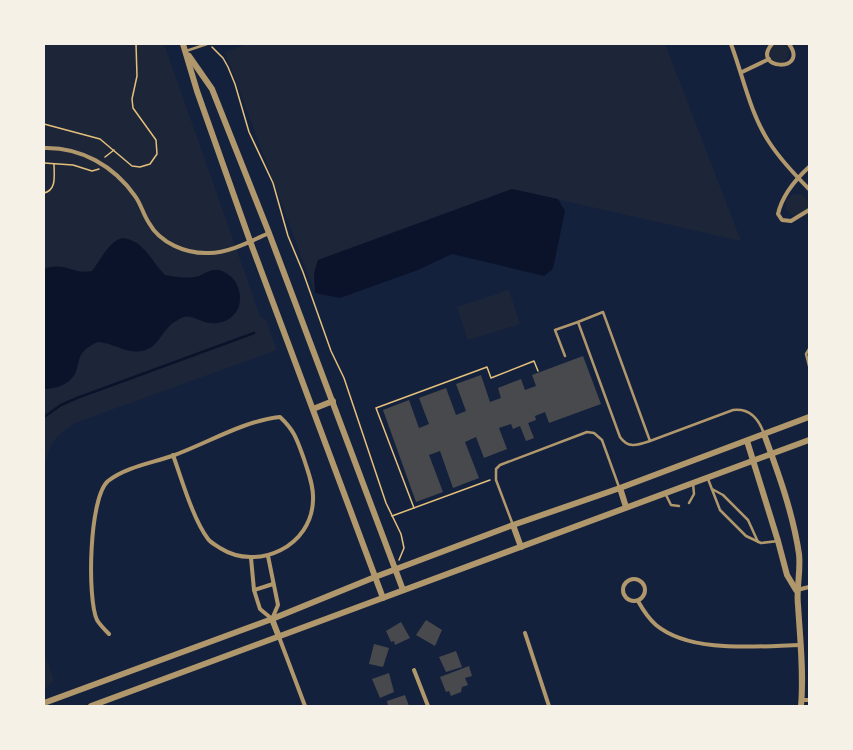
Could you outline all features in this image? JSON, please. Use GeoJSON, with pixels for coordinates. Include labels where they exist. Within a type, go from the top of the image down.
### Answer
{"type":"FeatureCollection","features":[{"type":"Feature","properties":{"kind":"street"},"geometry":{"type":"LineString","coordinates":[[183,44],[197,92],[250,241],[383,598]]}},
{"type":"Feature","properties":{"kind":"street"},"geometry":{"type":"LineString","coordinates":[[731,44],[742,72],[754,113],[768,141],[797,177],[809,189]]}},
{"type":"Feature","properties":{"kind":"street"},"geometry":{"type":"LineString","coordinates":[[772,44],[768,53],[769,59],[773,64],[779,66],[785,65],[790,61],[793,50],[789,44]]}},
{"type":"Feature","properties":{"kind":"street"},"geometry":{"type":"LineString","coordinates":[[186,51],[212,89],[269,233],[403,590]]}},
{"type":"Feature","properties":{"kind":"street"},"geometry":{"type":"LineString","coordinates":[[742,72],[769,59]]}},
{"type":"Feature","properties":{"kind":"street"},"geometry":{"type":"LineString","coordinates":[[44,148],[74,151],[102,164],[115,173],[136,197],[149,224],[157,235],[168,243],[181,249],[209,253],[223,251],[269,233]]}},
{"type":"Feature","properties":{"kind":"street"},"geometry":{"type":"LineString","coordinates":[[809,168],[797,177],[780,204],[778,214],[782,220],[791,221],[809,210]]}},
{"type":"Feature","properties":{"kind":"street"},"geometry":{"type":"LineString","coordinates":[[313,409],[333,401]]}},
{"type":"Feature","properties":{"kind":"street"},"geometry":{"type":"LineString","coordinates":[[109,634],[97,620],[93,600],[91,550],[98,502],[107,482],[132,468],[173,455],[264,419],[280,417],[292,429],[310,477],[314,500],[307,524],[290,546],[268,556],[251,558],[230,554],[209,540],[199,523],[173,455]]}},
{"type":"Feature","properties":{"kind":"street"},"geometry":{"type":"LineString","coordinates":[[44,703],[272,620],[375,577],[513,525],[620,488],[809,417]]}},
{"type":"Feature","properties":{"kind":"street"},"geometry":{"type":"LineString","coordinates":[[764,434],[772,454],[788,508],[799,554],[800,578],[796,590],[801,645],[801,703],[809,700]]}},
{"type":"Feature","properties":{"kind":"street"},"geometry":{"type":"LineString","coordinates":[[747,440],[787,575],[796,590]]}},
{"type":"Feature","properties":{"kind":"street"},"geometry":{"type":"LineString","coordinates":[[91,706],[707,476],[809,440]]}},
{"type":"Feature","properties":{"kind":"street"},"geometry":{"type":"LineString","coordinates":[[620,488],[626,507]]}},
{"type":"Feature","properties":{"kind":"street"},"geometry":{"type":"LineString","coordinates":[[513,525],[520,547]]}},
{"type":"Feature","properties":{"kind":"street"},"geometry":{"type":"LineString","coordinates":[[268,556],[278,605],[272,620]]}},
{"type":"Feature","properties":{"kind":"street"},"geometry":{"type":"LineString","coordinates":[[251,558],[254,590],[260,609],[272,620],[305,706]]}},
{"type":"Feature","properties":{"kind":"street"},"geometry":{"type":"LineString","coordinates":[[637,579],[645,586],[645,593],[638,601],[631,601],[624,592],[624,585],[630,580],[637,579]]}},
{"type":"Feature","properties":{"kind":"street"},"geometry":{"type":"LineString","coordinates":[[254,590],[273,584]]}},
{"type":"Feature","properties":{"kind":"street"},"geometry":{"type":"LineString","coordinates":[[796,590],[809,587]]}},
{"type":"Feature","properties":{"kind":"street"},"geometry":{"type":"LineString","coordinates":[[638,601],[646,615],[657,626],[684,640],[732,646],[801,645]]}},
{"type":"Feature","properties":{"kind":"street"},"geometry":{"type":"LineString","coordinates":[[524,633],[549,706]]}},
{"type":"Feature","properties":{"kind":"street"},"geometry":{"type":"LineString","coordinates":[[414,670],[428,706]]}},
{"type":"Feature","properties":{"kind":"lane"},"geometry":{"type":"LineString","coordinates":[[186,51],[209,44]]}},
{"type":"Feature","properties":{"kind":"lane"},"geometry":{"type":"LineString","coordinates":[[565,356],[555,330],[603,312],[650,440]]}},
{"type":"Feature","properties":{"kind":"lane"},"geometry":{"type":"LineString","coordinates":[[578,322],[620,437],[624,442],[633,446],[733,410],[742,409],[751,413],[760,422],[764,434]]}},
{"type":"Feature","properties":{"kind":"lane"},"geometry":{"type":"LineString","coordinates":[[809,349],[806,354],[809,366]]}},
{"type":"Feature","properties":{"kind":"lane"},"geometry":{"type":"LineString","coordinates":[[513,525],[496,478],[496,469],[500,465],[587,432],[594,433],[602,440],[620,488]]}},
{"type":"Feature","properties":{"kind":"lane"},"geometry":{"type":"LineString","coordinates":[[707,476],[717,504],[724,516],[746,536],[758,542],[766,544],[778,541]]}},
{"type":"Feature","properties":{"kind":"lane"},"geometry":{"type":"LineString","coordinates":[[689,503],[694,494],[693,482]]}},
{"type":"Feature","properties":{"kind":"lane"},"geometry":{"type":"LineString","coordinates":[[712,489],[723,495],[748,520],[758,542]]}},
{"type":"Feature","properties":{"kind":"lane"},"geometry":{"type":"LineString","coordinates":[[665,492],[669,502],[679,506]]}},
{"type":"Feature","properties":{"kind":"path"},"geometry":{"type":"LineString","coordinates":[[44,124],[100,139],[126,162],[140,167],[150,164],[157,154],[156,140],[133,108],[132,99],[137,76],[136,44]]}},
{"type":"Feature","properties":{"kind":"path"},"geometry":{"type":"LineString","coordinates":[[209,44],[223,58],[235,84],[249,132],[273,183],[284,224],[321,320],[331,351],[344,378],[355,414],[374,462],[377,477],[392,516],[401,534],[404,548],[396,569]]}},
{"type":"Feature","properties":{"kind":"path"},"geometry":{"type":"LineString","coordinates":[[105,157],[114,150]]}},
{"type":"Feature","properties":{"kind":"path"},"geometry":{"type":"LineString","coordinates":[[44,163],[73,165],[92,171],[99,169]]}},
{"type":"Feature","properties":{"kind":"path"},"geometry":{"type":"LineString","coordinates":[[44,194],[53,188],[54,164]]}},
{"type":"Feature","properties":{"kind":"path"},"geometry":{"type":"LineString","coordinates":[[414,508],[376,408],[487,367],[491,378],[534,361],[538,371]]}},
{"type":"Feature","properties":{"kind":"path"},"geometry":{"type":"LineString","coordinates":[[392,516],[496,478]]}},
{"type":"Feature","properties":{"kind":"shaded area"},"geometry":{"type":"Polygon","coordinates":[[[779,43],[786,46],[789,53],[786,60],[779,63],[772,60],[769,53],[772,46],[779,43]]]}},
{"type":"Feature","properties":{"kind":"shaded area"},"geometry":{"type":"Polygon","coordinates":[[[44,44],[164,44],[260,316],[266,320],[277,350],[75,423],[54,441],[48,452],[44,467],[44,44]]]}},
{"type":"Feature","properties":{"kind":"shaded area"},"geometry":{"type":"Polygon","coordinates":[[[247,44],[665,44],[741,241],[512,189],[318,260],[314,273],[315,293],[225,52],[247,44]]]}},
{"type":"Feature","properties":{"kind":"shaded area"},"geometry":{"type":"Polygon","coordinates":[[[512,189],[558,199],[565,211],[553,269],[544,276],[452,254],[418,270],[340,298],[315,293],[314,273],[318,260],[512,189]]]}},
{"type":"Feature","properties":{"kind":"shaded area"},"geometry":{"type":"Polygon","coordinates":[[[797,194],[805,197],[808,205],[805,213],[797,216],[789,213],[786,205],[789,197],[797,194]]]}},
{"type":"Feature","properties":{"kind":"shaded area"},"geometry":{"type":"Polygon","coordinates":[[[122,238],[130,240],[142,247],[165,275],[191,277],[199,276],[213,270],[219,270],[231,276],[239,291],[240,303],[237,310],[228,320],[219,323],[207,323],[192,317],[182,318],[168,327],[153,346],[142,351],[136,352],[125,350],[109,344],[98,342],[85,349],[82,353],[75,374],[69,381],[57,387],[44,389],[44,269],[58,266],[85,272],[92,271],[109,247],[117,240],[122,238]]]}},
{"type":"Feature","properties":{"kind":"shaded area"},"geometry":{"type":"Polygon","coordinates":[[[509,290],[520,324],[468,340],[457,307],[509,290]]]}},
{"type":"Feature","properties":{"kind":"shaded area"},"geometry":{"type":"Polygon","coordinates":[[[44,653],[54,680],[44,690],[44,653]]]}},
{"type":"Feature","properties":{"kind":"building"},"geometry":{"type":"Polygon","coordinates":[[[583,356],[601,404],[549,423],[545,412],[535,416],[536,420],[528,423],[534,438],[526,441],[520,426],[513,429],[511,424],[499,428],[507,449],[484,458],[476,437],[465,442],[479,478],[453,488],[440,451],[429,455],[443,492],[416,502],[383,410],[409,400],[419,428],[429,424],[419,398],[446,388],[456,415],[466,411],[456,384],[481,375],[490,402],[501,398],[498,388],[521,379],[525,390],[536,386],[532,375],[583,356]]]}},
{"type":"Feature","properties":{"kind":"building"},"geometry":{"type":"Polygon","coordinates":[[[426,620],[442,630],[435,646],[416,635],[426,620]]]}},
{"type":"Feature","properties":{"kind":"building"},"geometry":{"type":"Polygon","coordinates":[[[401,622],[410,638],[395,645],[394,641],[391,642],[386,631],[401,622]]]}},
{"type":"Feature","properties":{"kind":"building"},"geometry":{"type":"Polygon","coordinates":[[[374,644],[389,648],[383,667],[369,664],[374,644]]]}},
{"type":"Feature","properties":{"kind":"building"},"geometry":{"type":"Polygon","coordinates":[[[456,651],[462,667],[446,672],[439,657],[456,651]]]}},
{"type":"Feature","properties":{"kind":"building"},"geometry":{"type":"Polygon","coordinates":[[[469,666],[472,676],[465,678],[468,685],[462,687],[461,692],[451,696],[449,691],[446,692],[440,677],[469,666]]]}},
{"type":"Feature","properties":{"kind":"building"},"geometry":{"type":"Polygon","coordinates":[[[389,673],[394,692],[380,698],[372,679],[389,673]]]}},
{"type":"Feature","properties":{"kind":"building"},"geometry":{"type":"Polygon","coordinates":[[[405,695],[409,706],[388,706],[387,701],[405,695]]]}},
{"type":"Feature","properties":{"kind":"waterway"},"geometry":{"type":"LineString","coordinates":[[44,417],[61,405],[77,398],[254,333]]}}]}
